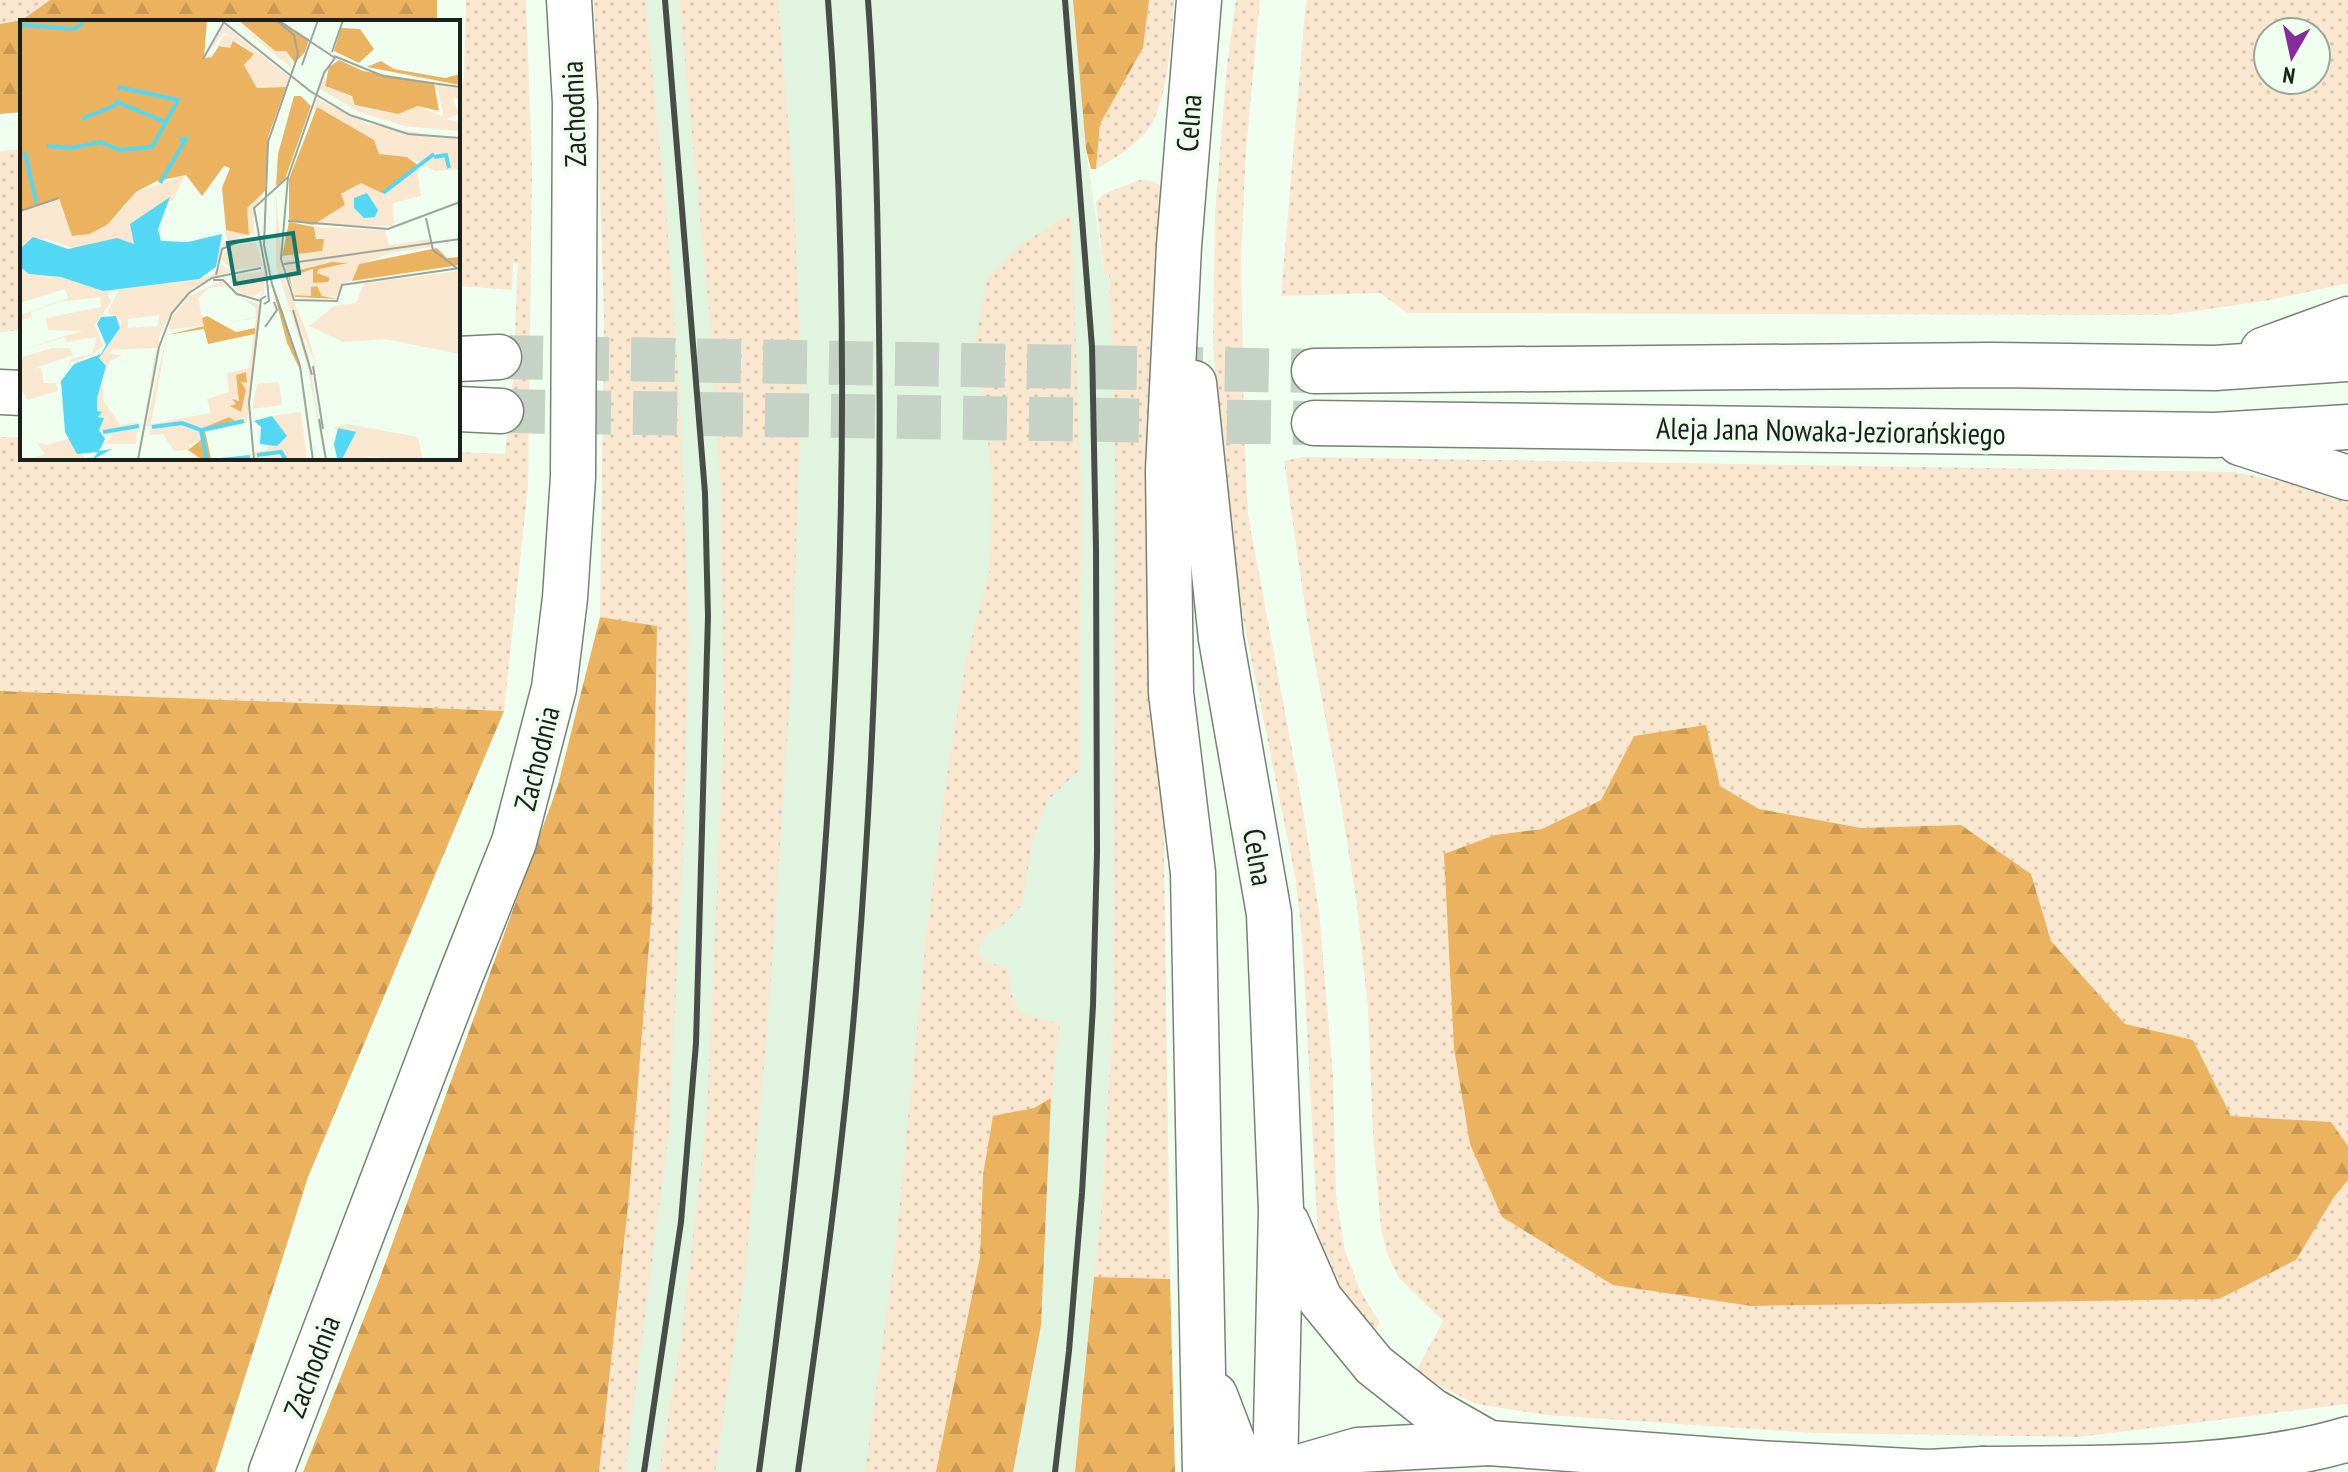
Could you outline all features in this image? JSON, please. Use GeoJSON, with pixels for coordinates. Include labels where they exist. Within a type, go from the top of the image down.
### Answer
{"type":"FeatureCollection","features":[{"type":"Feature","properties":{"kind":"street","name":"Zachodnia"},"geometry":{"type":"LineString","coordinates":[[271,1472],[514,842],[554,688],[565,598],[573,477],[575,103],[569,0]]}},
{"type":"Feature","properties":{"kind":"street","name":"Celna"},"geometry":{"type":"LineString","coordinates":[[1199,0],[1179,246],[1168,470],[1171,693],[1193,873],[1205,1472]]}},
{"type":"Feature","properties":{"kind":"street","name":"Celna"},"geometry":{"type":"LineString","coordinates":[[1179,246],[1221,639],[1269,914],[1281,1210],[1275,1472]]}},
{"type":"Feature","properties":{"kind":"street"},"geometry":{"type":"LineString","coordinates":[[2215,368],[2348,319]]}},
{"type":"Feature","properties":{"kind":"street","name":"Aleja Jana Nowaka-Jeziorańskiego"},"geometry":{"type":"LineString","coordinates":[[1314,371],[1975,365],[2215,368],[2348,359]]}},
{"type":"Feature","properties":{"kind":"street"},"geometry":{"type":"LineString","coordinates":[[0,392],[20,393]]}},
{"type":"Feature","properties":{"kind":"street"},"geometry":{"type":"LineString","coordinates":[[460,409],[501,411]]}},
{"type":"Feature","properties":{"kind":"street","name":"Aleja Jana Nowaka-Jeziorańskiego"},"geometry":{"type":"LineString","coordinates":[[1314,423],[2215,435],[2348,427]]}},
{"type":"Feature","properties":{"kind":"street"},"geometry":{"type":"LineString","coordinates":[[2215,435],[2348,478]]}},
{"type":"Feature","properties":{"kind":"street"},"geometry":{"type":"LineString","coordinates":[[1281,1210],[1320,1299],[1374,1365],[1431,1410],[1489,1443]]}},
{"type":"Feature","properties":{"kind":"street"},"geometry":{"type":"LineString","coordinates":[[1202,1355],[1225,1426],[1239,1458],[1253,1472]]}},
{"type":"Feature","properties":{"kind":"street"},"geometry":{"type":"LineString","coordinates":[[1298,1472],[1306,1465],[1358,1450],[1489,1443],[1928,1472],[2227,1461],[2293,1453],[2348,1439]]}},
{"type":"Feature","properties":{"kind":"shaded area"},"geometry":{"type":"Polygon","coordinates":[[[0,0],[50,0],[22,20],[0,24],[0,0]]]}},
{"type":"Feature","properties":{"kind":"shaded area"},"geometry":{"type":"Polygon","coordinates":[[[466,0],[526,0],[532,167],[528,486],[504,711],[0,691],[0,437],[20,437],[20,460],[460,460],[460,452],[505,454],[513,379],[518,263],[513,263],[512,290],[460,286],[460,91],[464,78],[466,0]]]}},
{"type":"Feature","properties":{"kind":"shaded area"},"geometry":{"type":"Polygon","coordinates":[[[594,0],[645,0],[666,210],[680,398],[689,638],[683,849],[669,1131],[625,1472],[599,1472],[629,1196],[652,908],[657,627],[600,617],[604,316],[594,0]]]}},
{"type":"Feature","properties":{"kind":"shaded area"},"geometry":{"type":"Polygon","coordinates":[[[634,0],[1073,0],[1086,149],[1104,273],[1109,274],[1115,449],[1116,676],[1114,996],[1102,1201],[1075,1472],[599,1472],[629,1196],[652,908],[634,0]]]}},
{"type":"Feature","properties":{"kind":"shaded area"},"geometry":{"type":"Polygon","coordinates":[[[679,0],[778,0],[793,181],[802,386],[791,683],[768,1021],[745,1275],[715,1472],[659,1472],[681,1340],[707,1111],[724,733],[721,493],[709,311],[679,0]]]}},
{"type":"Feature","properties":{"kind":"shaded area"},"geometry":{"type":"Polygon","coordinates":[[[1149,0],[1174,0],[1168,69],[1159,106],[1141,138],[1096,169],[1100,124],[1143,48],[1149,0]]]}},
{"type":"Feature","properties":{"kind":"shaded area"},"geometry":{"type":"Polygon","coordinates":[[[1236,0],[1260,0],[1246,150],[1241,258],[1248,515],[1319,910],[1333,1077],[1336,1196],[1345,1251],[1360,1290],[1379,1322],[1373,1338],[1340,1291],[1318,1237],[1302,935],[1295,876],[1226,533],[1213,341],[1215,214],[1227,65],[1236,0]]]}},
{"type":"Feature","properties":{"kind":"shaded area"},"geometry":{"type":"Polygon","coordinates":[[[1306,0],[2348,0],[2348,283],[2270,300],[2168,315],[1407,313],[1380,293],[1281,296],[1306,0]]]}},
{"type":"Feature","properties":{"kind":"shaded area"},"geometry":{"type":"Polygon","coordinates":[[[20,149],[20,330],[0,332],[0,151],[20,149]]]}},
{"type":"Feature","properties":{"kind":"shaded area"},"geometry":{"type":"Polygon","coordinates":[[[1139,180],[1152,181],[1161,186],[1156,278],[1170,1279],[1094,1277],[1102,1201],[1114,996],[1115,449],[1109,274],[1104,273],[1096,202],[1104,194],[1139,180]]]}},
{"type":"Feature","properties":{"kind":"shaded area"},"geometry":{"type":"Polygon","coordinates":[[[1071,214],[1081,477],[1080,770],[1048,800],[1033,840],[1022,905],[1005,923],[987,934],[977,950],[986,961],[1008,969],[1012,995],[1019,1010],[1060,1023],[1051,1097],[1034,1108],[983,1175],[980,1257],[936,1472],[865,1472],[895,1251],[926,938],[947,775],[967,655],[990,569],[992,477],[976,339],[987,279],[1022,243],[1071,214]]]}},
{"type":"Feature","properties":{"kind":"shaded area"},"geometry":{"type":"Polygon","coordinates":[[[1303,457],[2235,472],[2348,495],[2348,1146],[2330,1122],[2231,1116],[2193,1040],[2126,1025],[2051,941],[2031,874],[1961,825],[1862,828],[1759,809],[1634,736],[1601,800],[1542,829],[1495,835],[1502,1217],[1612,1284],[1751,1306],[2109,1299],[2171,1301],[2334,1196],[2348,1180],[2348,1404],[2078,1437],[1814,1433],[1547,1415],[1476,1404],[1415,1373],[1443,1321],[1399,1278],[1387,1253],[1381,1230],[1368,1010],[1357,905],[1306,614],[1284,461],[1303,457]]]}},
{"type":"Feature","properties":{"kind":"green space"},"geometry":{"type":"Polygon","coordinates":[[[50,0],[437,0],[437,20],[22,20],[50,0]]]}},
{"type":"Feature","properties":{"kind":"green space"},"geometry":{"type":"Polygon","coordinates":[[[1073,0],[1149,0],[1143,48],[1100,124],[1096,169],[1091,169],[1086,149],[1073,0]]]}},
{"type":"Feature","properties":{"kind":"green space"},"geometry":{"type":"Polygon","coordinates":[[[20,20],[20,112],[0,114],[0,24],[20,20]]]}},
{"type":"Feature","properties":{"kind":"green space"},"geometry":{"type":"Polygon","coordinates":[[[600,617],[657,626],[652,908],[629,1196],[599,1472],[303,1472],[378,1283],[558,785],[600,617]]]}},
{"type":"Feature","properties":{"kind":"green space"},"geometry":{"type":"Polygon","coordinates":[[[0,691],[504,711],[308,1177],[215,1472],[0,1472],[0,691]]]}},
{"type":"Feature","properties":{"kind":"green space"},"geometry":{"type":"Polygon","coordinates":[[[1706,725],[1720,786],[1759,809],[1861,828],[1961,825],[2031,874],[2051,941],[2125,1024],[2193,1040],[2231,1116],[2331,1122],[2348,1146],[2348,1180],[2334,1197],[2296,1260],[2219,1299],[1751,1306],[1613,1285],[1502,1217],[1470,1144],[1454,1048],[1444,854],[1495,835],[1542,829],[1601,800],[1634,736],[1706,725]]]}},
{"type":"Feature","properties":{"kind":"green space"},"geometry":{"type":"Polygon","coordinates":[[[1051,1098],[1041,1325],[1013,1472],[936,1472],[980,1257],[983,1175],[993,1116],[1034,1108],[1051,1098]]]}},
{"type":"Feature","properties":{"kind":"green space"},"geometry":{"type":"Polygon","coordinates":[[[1094,1277],[1170,1279],[1175,1472],[1075,1472],[1094,1277]]]}},
{"type":"Feature","properties":{"kind":"tunnel"},"geometry":{"type":"LineString","coordinates":[[499,357],[1314,371]]}},
{"type":"Feature","properties":{"kind":"tunnel"},"geometry":{"type":"LineString","coordinates":[[501,411],[1314,423]]}},
{"type":"Feature","properties":{"kind":"railway"},"geometry":{"type":"LineString","coordinates":[[644,1472],[681,1222],[696,1043],[708,616],[705,493],[665,0]]}},
{"type":"Feature","properties":{"kind":"railway"},"geometry":{"type":"LineString","coordinates":[[759,1472],[803,1106],[820,922],[832,738],[840,553],[842,369],[838,184],[828,0]]}},
{"type":"Feature","properties":{"kind":"railway"},"geometry":{"type":"LineString","coordinates":[[798,1472],[846,1102],[863,897],[872,734],[880,408],[876,163],[868,0]]}},
{"type":"Feature","properties":{"kind":"railway"},"geometry":{"type":"LineString","coordinates":[[1055,1472],[1082,1193],[1093,1005],[1097,852],[1092,347],[1065,0]]}}]}
